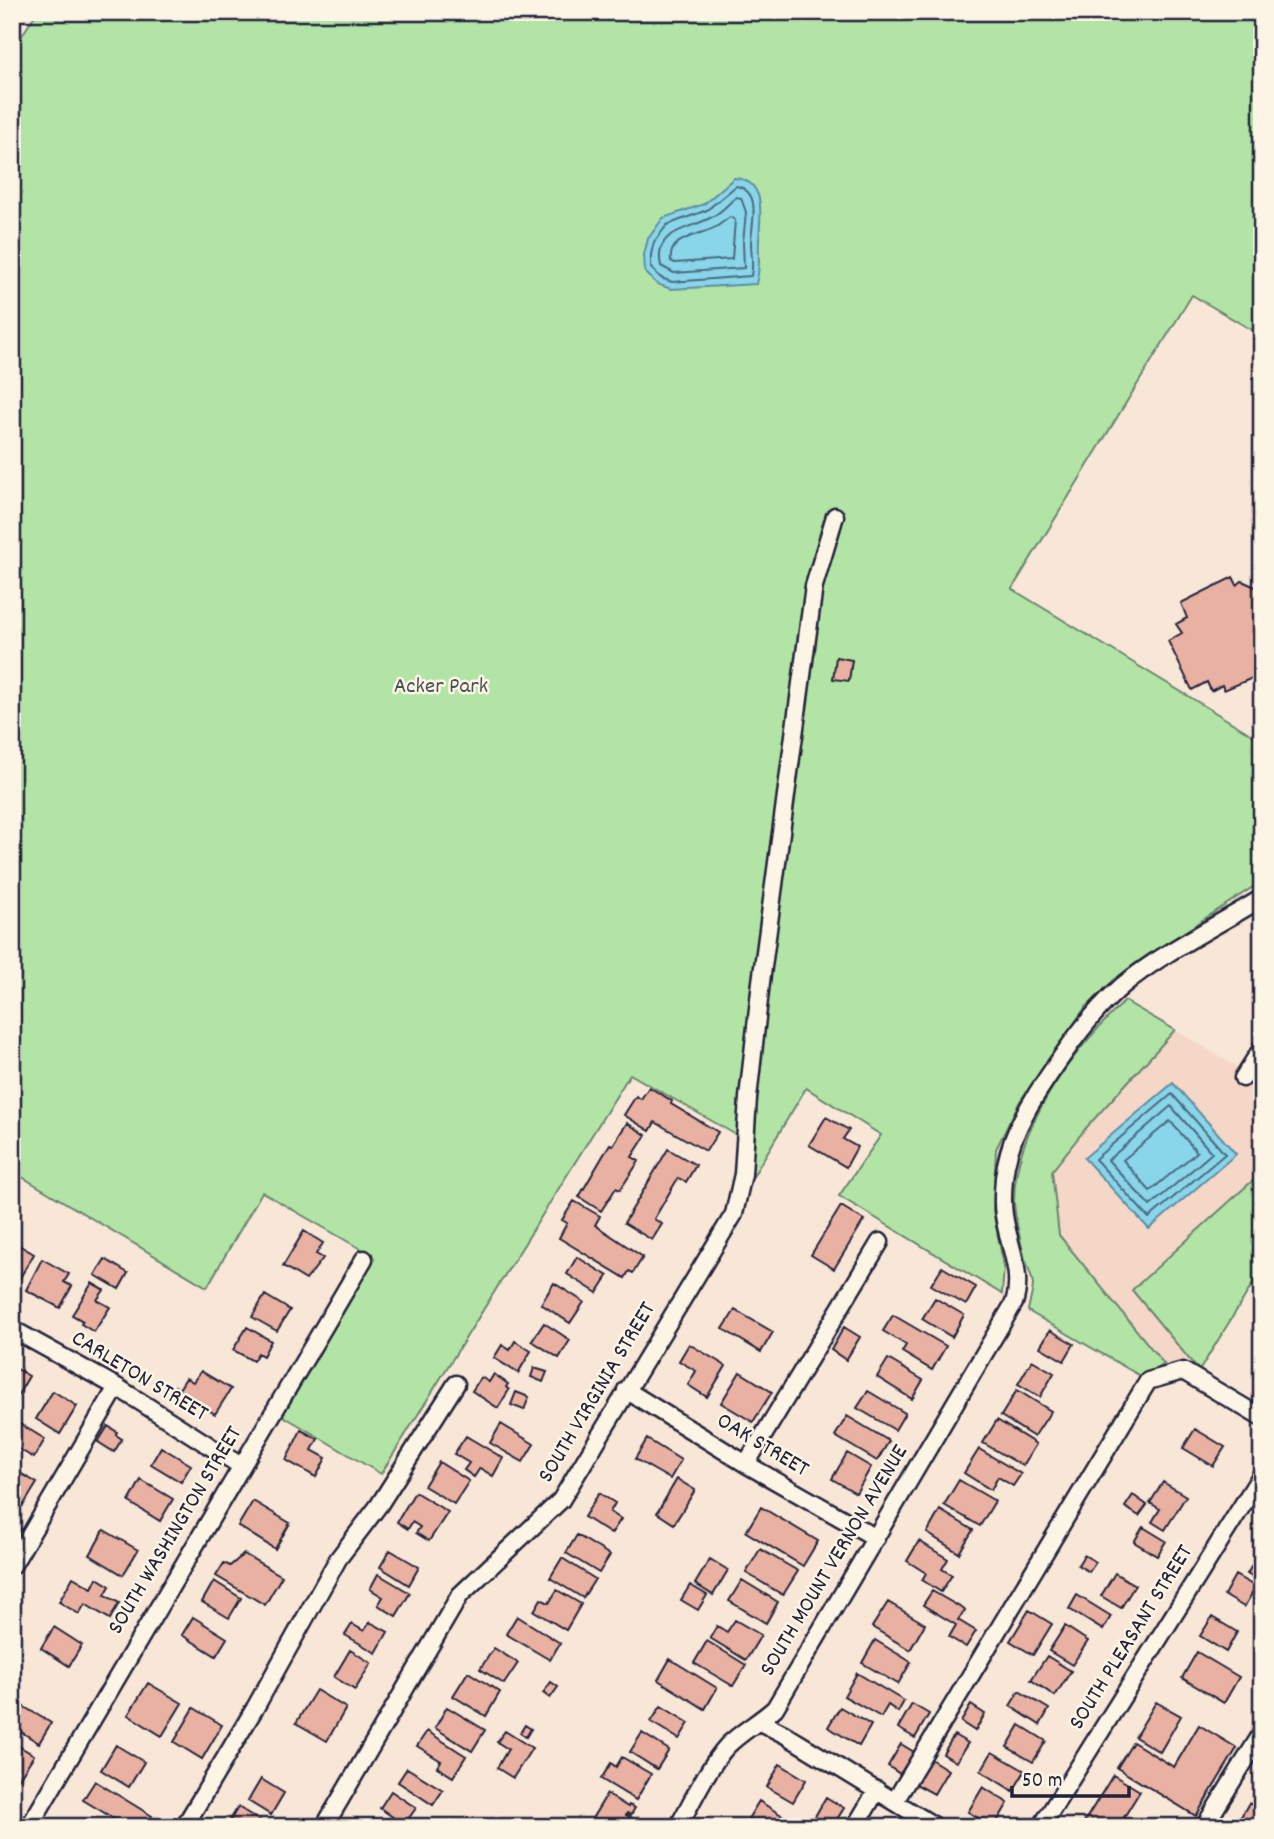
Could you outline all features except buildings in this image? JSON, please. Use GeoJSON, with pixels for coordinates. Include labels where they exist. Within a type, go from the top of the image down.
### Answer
{"type":"FeatureCollection","features":[{"type":"Feature","properties":{"kind":"street","name":"SOUTH VIRGINIA STREET"},"geometry":{"type":"LineString","coordinates":[[324,1827],[460,1595],[561,1500],[734,1214],[743,1174],[748,1098],[761,982],[814,586],[835,516]]}},
{"type":"Feature","properties":{"kind":"street","name":"SOUTH MOUNT VERNON AVENUE"},"geometry":{"type":"LineString","coordinates":[[678,1827],[726,1747],[775,1708],[1014,1303],[1018,1289],[1018,1273],[1004,1214],[1005,1174],[1014,1138],[1030,1105],[1079,1033],[1104,1003],[1124,985],[1262,898]]}},
{"type":"Feature","properties":{"kind":"street"},"geometry":{"type":"LineString","coordinates":[[1243,1079],[1262,1048]]}},
{"type":"Feature","properties":{"kind":"street"},"geometry":{"type":"LineString","coordinates":[[746,1464],[880,1242]]}},
{"type":"Feature","properties":{"kind":"street","name":"SOUTH WASHINGTON STREET"},"geometry":{"type":"LineString","coordinates":[[29,1827],[364,1259]]}},
{"type":"Feature","properties":{"kind":"street","name":"CARLETON STREET"},"geometry":{"type":"LineString","coordinates":[[12,1329],[117,1387],[241,1466]]}},
{"type":"Feature","properties":{"kind":"street"},"geometry":{"type":"LineString","coordinates":[[895,1801],[1148,1381],[1184,1371],[1262,1418]]}},
{"type":"Feature","properties":{"kind":"street"},"geometry":{"type":"LineString","coordinates":[[184,1827],[255,1708],[338,1559],[379,1505],[456,1384]]}},
{"type":"Feature","properties":{"kind":"street"},"geometry":{"type":"LineString","coordinates":[[12,1566],[117,1387]]}},
{"type":"Feature","properties":{"kind":"street","name":"OAK STREET"},"geometry":{"type":"LineString","coordinates":[[626,1390],[746,1464],[876,1538]]}},
{"type":"Feature","properties":{"kind":"street","name":"SOUTH PLEASANT STREET"},"geometry":{"type":"LineString","coordinates":[[1041,1827],[1262,1474]]}},
{"type":"Feature","properties":{"kind":"street"},"geometry":{"type":"LineString","coordinates":[[760,1722],[936,1827]]}},
{"type":"Feature","properties":{"kind":"street"},"geometry":{"type":"LineString","coordinates":[[1204,1827],[1262,1733]]}},
{"type":"Feature","properties":{"kind":"street"},"geometry":{"type":"LineString","coordinates":[[855,1827],[877,1790]]}},
{"type":"Feature","properties":{"kind":"shaded area"},"geometry":{"type":"Polygon","coordinates":[[[1175,1030],[1262,1082],[1262,1172],[1132,1290],[1199,1371],[1164,1364],[1059,1235],[1052,1171],[1086,1128],[1175,1030]]]}},
{"type":"Feature","properties":{"kind":"green space","name":"Acker Park"},"geometry":{"type":"Polygon","coordinates":[[[37,12],[1262,12],[1262,336],[1192,295],[1012,589],[1262,741],[1262,881],[1134,965],[1085,1008],[1020,1101],[996,1149],[993,1211],[1004,1267],[1002,1294],[839,1196],[881,1135],[806,1088],[746,1188],[745,1140],[630,1074],[381,1474],[280,1414],[372,1262],[371,1255],[262,1192],[207,1287],[12,1171],[12,51],[37,12]]]}},
{"type":"Feature","properties":{"kind":"green space"},"geometry":{"type":"Polygon","coordinates":[[[1125,1001],[1175,1030],[1086,1128],[1052,1171],[1059,1235],[1164,1364],[1144,1378],[1028,1311],[1033,1284],[1020,1238],[1014,1201],[1024,1145],[1035,1118],[1067,1066],[1125,1001]]]}},
{"type":"Feature","properties":{"kind":"green space"},"geometry":{"type":"Polygon","coordinates":[[[1262,1172],[1262,1269],[1199,1371],[1132,1290],[1262,1172]]]}},
{"type":"Feature","properties":{"kind":"water"},"geometry":{"type":"Polygon","coordinates":[[[734,178],[745,180],[752,185],[760,202],[759,267],[756,284],[671,289],[657,284],[645,272],[644,254],[648,239],[663,218],[704,204],[734,178]]]}},
{"type":"Feature","properties":{"kind":"water"},"geometry":{"type":"Polygon","coordinates":[[[1173,1083],[1236,1154],[1149,1229],[1084,1158],[1173,1083]]]}}]}
